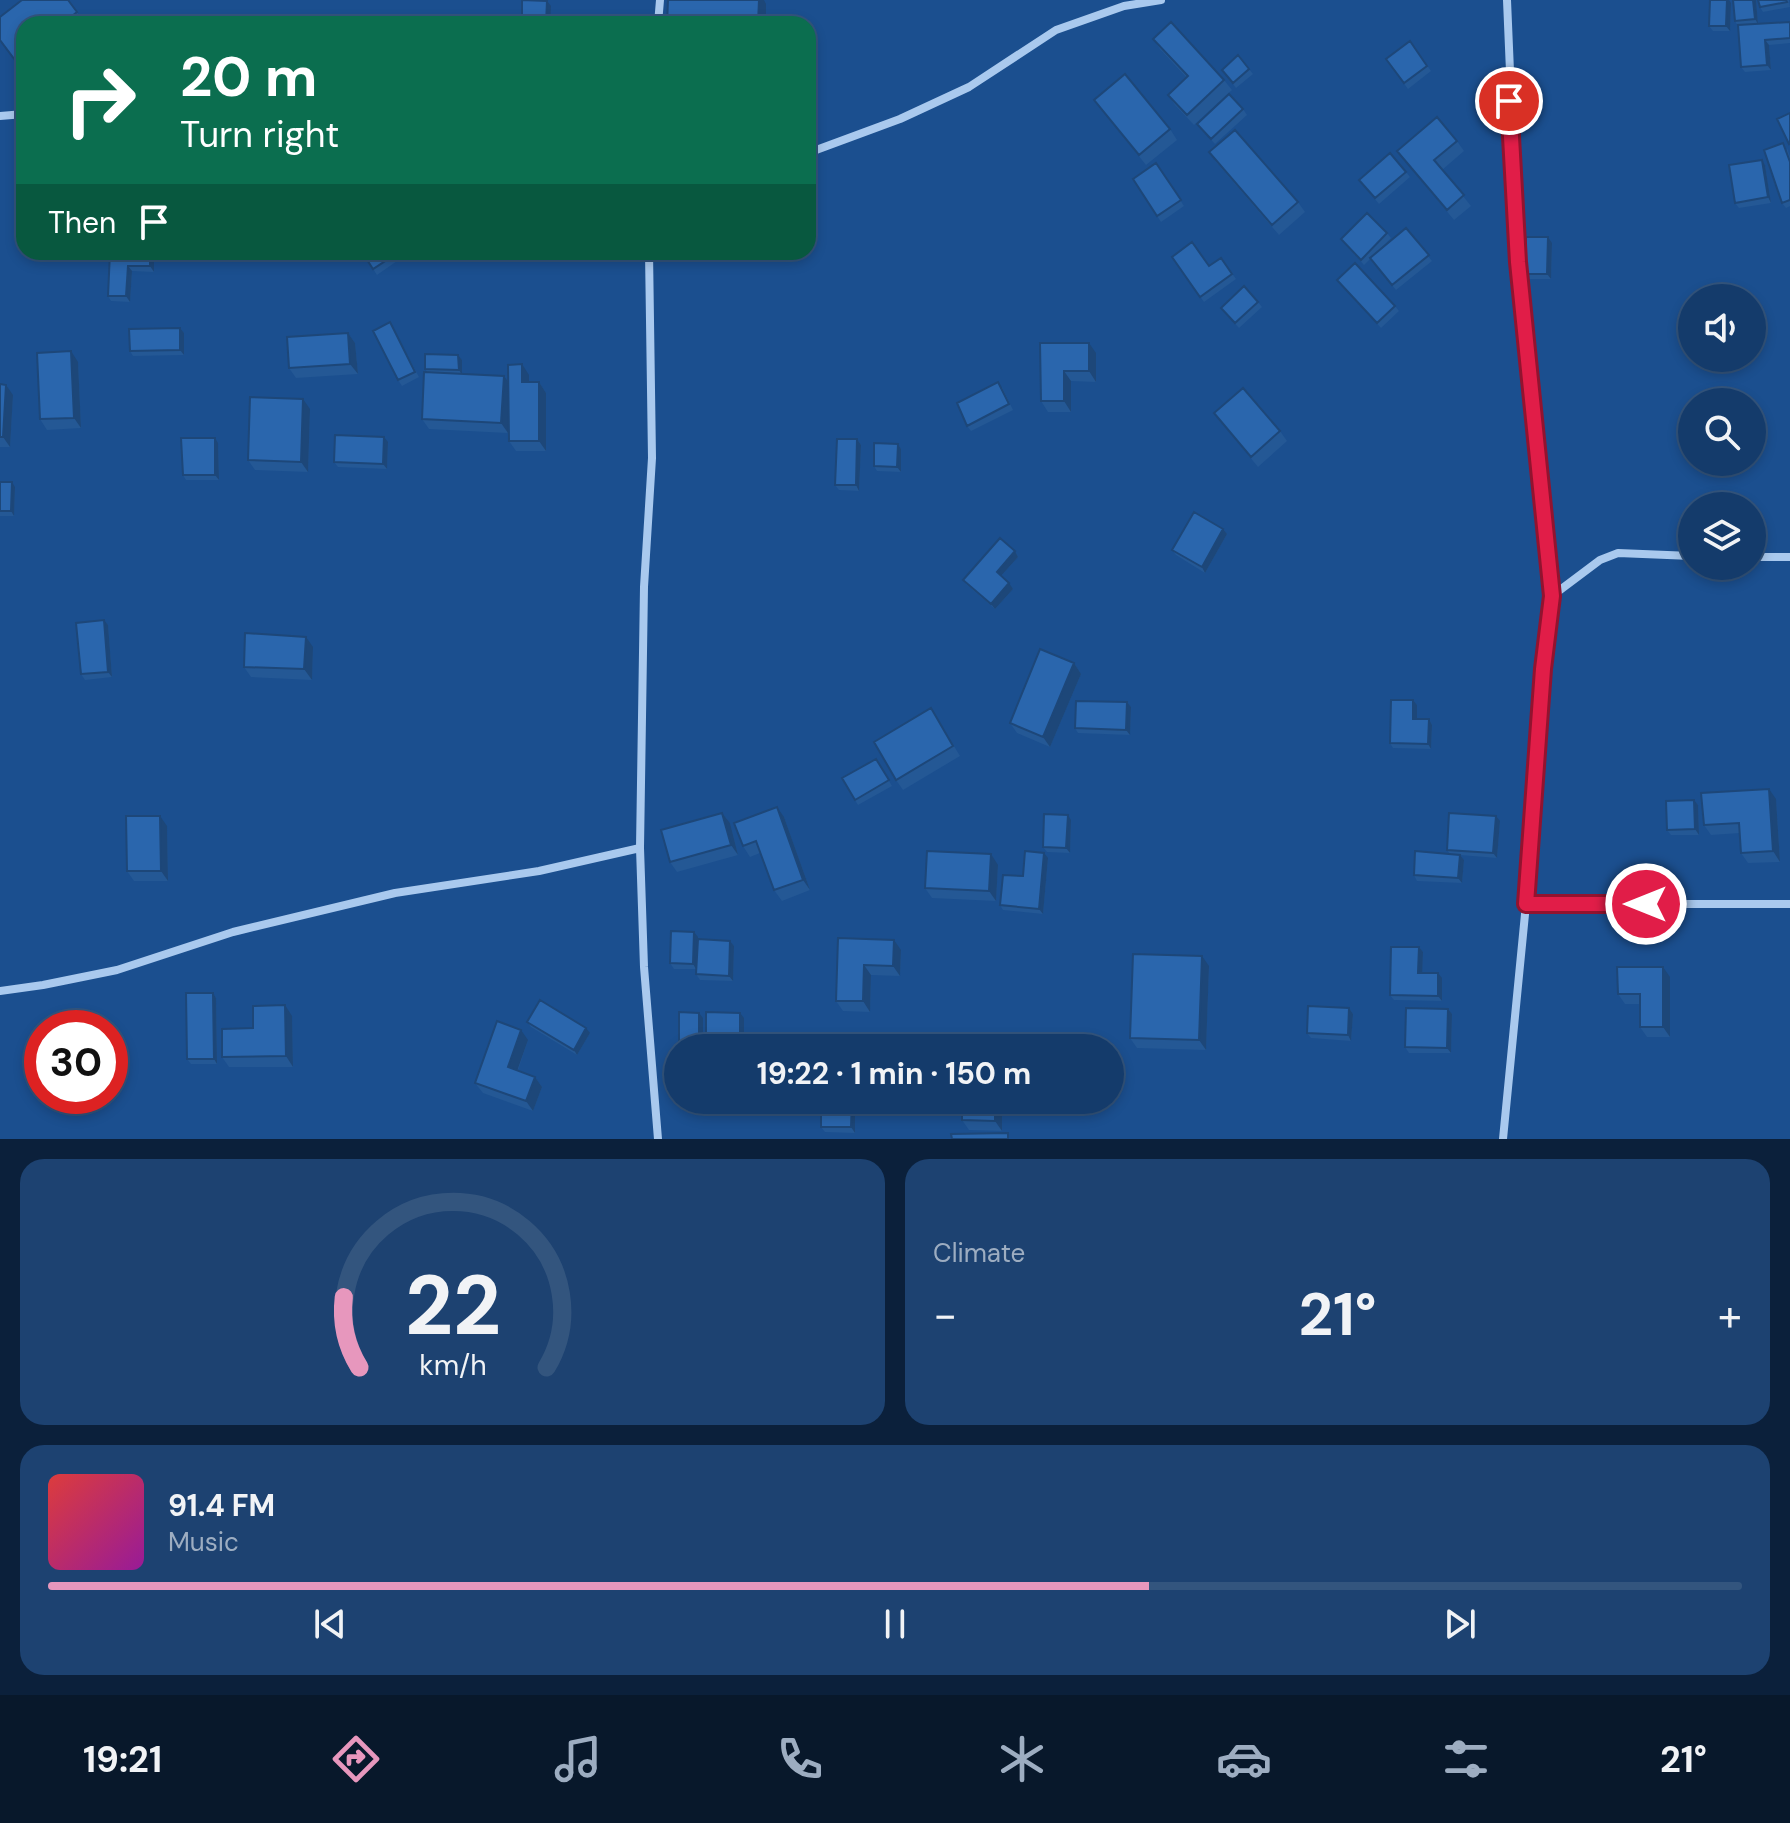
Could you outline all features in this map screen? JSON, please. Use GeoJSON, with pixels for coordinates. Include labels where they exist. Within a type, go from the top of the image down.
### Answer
{"type":"FeatureCollection","features":[{"type":"Feature","properties":{"kind":"street"},"geometry":{"type":"LineString","coordinates":[[816,150],[900,119],[969,87],[1056,30],[1124,6],[1161,0]]}},
{"type":"Feature","properties":{"kind":"street"},"geometry":{"type":"LineString","coordinates":[[1503,1139],[1526,904],[1543,669],[1552,596],[1518,262],[1507,0]]}},
{"type":"Feature","properties":{"kind":"street"},"geometry":{"type":"LineString","coordinates":[[649,260],[652,458],[644,587],[640,848],[644,967],[658,1139]]}},
{"type":"Feature","properties":{"kind":"street"},"geometry":{"type":"LineString","coordinates":[[1552,596],[1600,560],[1618,553],[1678,555]]}},
{"type":"Feature","properties":{"kind":"street"},"geometry":{"type":"LineString","coordinates":[[1766,557],[1790,557]]}},
{"type":"Feature","properties":{"kind":"street"},"geometry":{"type":"LineString","coordinates":[[0,991],[117,970],[233,932],[395,893],[539,871],[640,848]]}},
{"type":"Feature","properties":{"kind":"street"},"geometry":{"type":"LineString","coordinates":[[1526,904],[1790,904]]}},
{"type":"Feature","properties":{"kind":"building"},"geometry":{"type":"Polygon","coordinates":[[[22,0],[68,0],[77,12],[72,16],[16,16],[15,60],[0,40],[0,17],[22,0]]]}},
{"type":"Feature","properties":{"kind":"building"},"geometry":{"type":"Polygon","coordinates":[[[522,0],[547,1],[546,16],[522,16],[522,0]]]}},
{"type":"Feature","properties":{"kind":"building"},"geometry":{"type":"Polygon","coordinates":[[[668,0],[759,0],[758,16],[667,16],[668,0]]]}},
{"type":"Feature","properties":{"kind":"building"},"geometry":{"type":"Polygon","coordinates":[[[1710,0],[1727,0],[1726,26],[1709,26],[1710,0]]]}},
{"type":"Feature","properties":{"kind":"building"},"geometry":{"type":"Polygon","coordinates":[[[1733,0],[1753,0],[1755,19],[1735,21],[1733,0]]]}},
{"type":"Feature","properties":{"kind":"building"},"geometry":{"type":"Polygon","coordinates":[[[1758,0],[1786,0],[1787,2],[1760,7],[1758,0]]]}},
{"type":"Feature","properties":{"kind":"building"},"geometry":{"type":"Polygon","coordinates":[[[1171,22],[1224,80],[1187,115],[1168,95],[1188,76],[1153,39],[1171,22]]]}},
{"type":"Feature","properties":{"kind":"building"},"geometry":{"type":"Polygon","coordinates":[[[1790,22],[1790,38],[1765,40],[1767,65],[1741,67],[1738,25],[1790,22]]]}},
{"type":"Feature","properties":{"kind":"building"},"geometry":{"type":"Polygon","coordinates":[[[1410,41],[1427,66],[1404,83],[1386,59],[1410,41]]]}},
{"type":"Feature","properties":{"kind":"building"},"geometry":{"type":"Polygon","coordinates":[[[1238,55],[1249,69],[1233,83],[1222,70],[1238,55]]]}},
{"type":"Feature","properties":{"kind":"building"},"geometry":{"type":"Polygon","coordinates":[[[1125,74],[1170,129],[1139,155],[1094,100],[1125,74]]]}},
{"type":"Feature","properties":{"kind":"building"},"geometry":{"type":"Polygon","coordinates":[[[1229,94],[1243,109],[1211,139],[1197,124],[1229,94]]]}},
{"type":"Feature","properties":{"kind":"building"},"geometry":{"type":"Polygon","coordinates":[[[1790,113],[1790,143],[1789,144],[1777,119],[1790,113]]]}},
{"type":"Feature","properties":{"kind":"building"},"geometry":{"type":"Polygon","coordinates":[[[1437,117],[1457,141],[1434,160],[1464,195],[1447,210],[1397,151],[1437,117]]]}},
{"type":"Feature","properties":{"kind":"building"},"geometry":{"type":"Polygon","coordinates":[[[1235,130],[1298,202],[1272,225],[1209,152],[1235,130]]]}},
{"type":"Feature","properties":{"kind":"building"},"geometry":{"type":"Polygon","coordinates":[[[1783,143],[1790,162],[1790,200],[1782,203],[1764,150],[1783,143]]]}},
{"type":"Feature","properties":{"kind":"building"},"geometry":{"type":"Polygon","coordinates":[[[1390,153],[1406,172],[1375,198],[1359,180],[1390,153]]]}},
{"type":"Feature","properties":{"kind":"building"},"geometry":{"type":"Polygon","coordinates":[[[1762,160],[1768,197],[1735,203],[1729,165],[1762,160]]]}},
{"type":"Feature","properties":{"kind":"building"},"geometry":{"type":"Polygon","coordinates":[[[1156,163],[1181,200],[1157,216],[1133,179],[1156,163]]]}},
{"type":"Feature","properties":{"kind":"building"},"geometry":{"type":"Polygon","coordinates":[[[1367,213],[1387,233],[1361,260],[1341,239],[1367,213]]]}},
{"type":"Feature","properties":{"kind":"building"},"geometry":{"type":"Polygon","coordinates":[[[1406,228],[1429,255],[1392,285],[1370,258],[1406,228]]]}},
{"type":"Feature","properties":{"kind":"building"},"geometry":{"type":"Polygon","coordinates":[[[1526,237],[1548,237],[1547,274],[1525,274],[1526,237]]]}},
{"type":"Feature","properties":{"kind":"building"},"geometry":{"type":"Polygon","coordinates":[[[1192,242],[1209,266],[1221,258],[1232,274],[1200,297],[1172,257],[1192,242]]]}},
{"type":"Feature","properties":{"kind":"building"},"geometry":{"type":"Polygon","coordinates":[[[110,260],[150,260],[150,266],[128,266],[126,296],[108,296],[110,260]]]}},
{"type":"Feature","properties":{"kind":"building"},"geometry":{"type":"Polygon","coordinates":[[[367,260],[387,260],[373,269],[367,260]]]}},
{"type":"Feature","properties":{"kind":"building"},"geometry":{"type":"Polygon","coordinates":[[[1355,263],[1395,306],[1377,323],[1337,280],[1355,263]]]}},
{"type":"Feature","properties":{"kind":"building"},"geometry":{"type":"Polygon","coordinates":[[[1244,286],[1258,302],[1235,323],[1221,308],[1244,286]]]}},
{"type":"Feature","properties":{"kind":"building"},"geometry":{"type":"Polygon","coordinates":[[[390,322],[415,372],[398,380],[373,331],[390,322]]]}},
{"type":"Feature","properties":{"kind":"building"},"geometry":{"type":"Polygon","coordinates":[[[180,328],[180,350],[130,351],[129,329],[180,328]]]}},
{"type":"Feature","properties":{"kind":"building"},"geometry":{"type":"Polygon","coordinates":[[[348,333],[350,364],[289,368],[287,337],[348,333]]]}},
{"type":"Feature","properties":{"kind":"building"},"geometry":{"type":"Polygon","coordinates":[[[1040,343],[1089,343],[1089,371],[1064,371],[1064,401],[1041,401],[1040,343]]]}},
{"type":"Feature","properties":{"kind":"building"},"geometry":{"type":"Polygon","coordinates":[[[71,351],[74,418],[40,419],[37,353],[71,351]]]}},
{"type":"Feature","properties":{"kind":"building"},"geometry":{"type":"Polygon","coordinates":[[[425,354],[458,355],[459,370],[425,369],[425,354]]]}},
{"type":"Feature","properties":{"kind":"building"},"geometry":{"type":"Polygon","coordinates":[[[522,364],[522,382],[539,382],[539,441],[509,441],[508,365],[522,364]]]}},
{"type":"Feature","properties":{"kind":"building"},"geometry":{"type":"Polygon","coordinates":[[[424,372],[504,376],[501,423],[422,419],[424,372]]]}},
{"type":"Feature","properties":{"kind":"building"},"geometry":{"type":"Polygon","coordinates":[[[998,382],[1009,404],[967,426],[957,403],[998,382]]]}},
{"type":"Feature","properties":{"kind":"building"},"geometry":{"type":"Polygon","coordinates":[[[0,384],[6,385],[3,437],[0,437],[0,384]]]}},
{"type":"Feature","properties":{"kind":"building"},"geometry":{"type":"Polygon","coordinates":[[[1243,388],[1280,431],[1251,457],[1214,413],[1243,388]]]}},
{"type":"Feature","properties":{"kind":"building"},"geometry":{"type":"Polygon","coordinates":[[[250,397],[303,399],[301,462],[248,460],[250,397]]]}},
{"type":"Feature","properties":{"kind":"building"},"geometry":{"type":"Polygon","coordinates":[[[335,435],[384,437],[383,464],[334,462],[335,435]]]}},
{"type":"Feature","properties":{"kind":"building"},"geometry":{"type":"Polygon","coordinates":[[[181,438],[215,438],[215,475],[183,475],[181,438]]]}},
{"type":"Feature","properties":{"kind":"building"},"geometry":{"type":"Polygon","coordinates":[[[837,439],[857,439],[856,485],[835,485],[837,439]]]}},
{"type":"Feature","properties":{"kind":"building"},"geometry":{"type":"Polygon","coordinates":[[[874,443],[898,444],[897,467],[874,466],[874,443]]]}},
{"type":"Feature","properties":{"kind":"building"},"geometry":{"type":"Polygon","coordinates":[[[0,482],[12,482],[11,511],[0,511],[0,482]]]}},
{"type":"Feature","properties":{"kind":"building"},"geometry":{"type":"Polygon","coordinates":[[[1194,512],[1223,529],[1202,567],[1172,550],[1194,512]]]}},
{"type":"Feature","properties":{"kind":"building"},"geometry":{"type":"Polygon","coordinates":[[[1000,538],[1015,551],[997,572],[1009,583],[991,604],[963,580],[1000,538]]]}},
{"type":"Feature","properties":{"kind":"building"},"geometry":{"type":"Polygon","coordinates":[[[104,620],[108,672],[81,674],[76,623],[104,620]]]}},
{"type":"Feature","properties":{"kind":"building"},"geometry":{"type":"Polygon","coordinates":[[[245,633],[306,637],[304,669],[244,667],[245,633]]]}},
{"type":"Feature","properties":{"kind":"building"},"geometry":{"type":"Polygon","coordinates":[[[1040,649],[1074,663],[1043,737],[1010,723],[1040,649]]]}},
{"type":"Feature","properties":{"kind":"building"},"geometry":{"type":"Polygon","coordinates":[[[1391,700],[1413,700],[1413,719],[1429,719],[1428,744],[1390,743],[1391,700]]]}},
{"type":"Feature","properties":{"kind":"building"},"geometry":{"type":"Polygon","coordinates":[[[1076,701],[1127,702],[1126,730],[1075,728],[1076,701]]]}},
{"type":"Feature","properties":{"kind":"building"},"geometry":{"type":"Polygon","coordinates":[[[931,708],[953,746],[896,780],[874,742],[931,708]]]}},
{"type":"Feature","properties":{"kind":"building"},"geometry":{"type":"Polygon","coordinates":[[[876,759],[889,780],[855,800],[842,778],[876,759]]]}},
{"type":"Feature","properties":{"kind":"building"},"geometry":{"type":"Polygon","coordinates":[[[1769,789],[1773,851],[1741,853],[1739,823],[1704,825],[1701,793],[1769,789]]]}},
{"type":"Feature","properties":{"kind":"building"},"geometry":{"type":"Polygon","coordinates":[[[1694,800],[1695,829],[1667,830],[1666,801],[1694,800]]]}},
{"type":"Feature","properties":{"kind":"building"},"geometry":{"type":"Polygon","coordinates":[[[777,807],[803,880],[774,890],[756,841],[743,846],[734,823],[777,807]]]}},
{"type":"Feature","properties":{"kind":"building"},"geometry":{"type":"Polygon","coordinates":[[[722,813],[731,845],[670,862],[661,830],[722,813]]]}},
{"type":"Feature","properties":{"kind":"building"},"geometry":{"type":"Polygon","coordinates":[[[1449,813],[1496,816],[1493,853],[1447,850],[1449,813]]]}},
{"type":"Feature","properties":{"kind":"building"},"geometry":{"type":"Polygon","coordinates":[[[1044,814],[1068,815],[1066,848],[1043,847],[1044,814]]]}},
{"type":"Feature","properties":{"kind":"building"},"geometry":{"type":"Polygon","coordinates":[[[126,816],[160,816],[161,871],[127,871],[126,816]]]}},
{"type":"Feature","properties":{"kind":"building"},"geometry":{"type":"Polygon","coordinates":[[[927,851],[991,854],[989,891],[925,888],[927,851]]]}},
{"type":"Feature","properties":{"kind":"building"},"geometry":{"type":"Polygon","coordinates":[[[1025,851],[1044,853],[1039,909],[1000,905],[1003,875],[1023,876],[1025,851]]]}},
{"type":"Feature","properties":{"kind":"building"},"geometry":{"type":"Polygon","coordinates":[[[1415,851],[1460,855],[1458,878],[1414,875],[1415,851]]]}},
{"type":"Feature","properties":{"kind":"building"},"geometry":{"type":"Polygon","coordinates":[[[671,931],[694,932],[693,964],[670,963],[671,931]]]}},
{"type":"Feature","properties":{"kind":"building"},"geometry":{"type":"Polygon","coordinates":[[[838,938],[894,940],[893,966],[864,965],[863,1001],[836,1001],[838,938]]]}},
{"type":"Feature","properties":{"kind":"building"},"geometry":{"type":"Polygon","coordinates":[[[698,939],[730,941],[729,976],[696,974],[698,939]]]}},
{"type":"Feature","properties":{"kind":"building"},"geometry":{"type":"Polygon","coordinates":[[[1391,947],[1419,947],[1418,973],[1438,973],[1438,996],[1390,995],[1391,947]]]}},
{"type":"Feature","properties":{"kind":"building"},"geometry":{"type":"Polygon","coordinates":[[[1133,954],[1202,956],[1199,1040],[1130,1038],[1133,954]]]}},
{"type":"Feature","properties":{"kind":"building"},"geometry":{"type":"Polygon","coordinates":[[[1617,967],[1663,967],[1663,1027],[1640,1027],[1640,994],[1618,994],[1617,967]]]}},
{"type":"Feature","properties":{"kind":"building"},"geometry":{"type":"Polygon","coordinates":[[[186,993],[213,993],[214,1059],[187,1059],[186,993]]]}},
{"type":"Feature","properties":{"kind":"building"},"geometry":{"type":"Polygon","coordinates":[[[540,1000],[586,1028],[574,1050],[527,1022],[540,1000]]]}},
{"type":"Feature","properties":{"kind":"building"},"geometry":{"type":"Polygon","coordinates":[[[285,1005],[286,1056],[222,1057],[222,1029],[253,1028],[253,1006],[285,1005]]]}},
{"type":"Feature","properties":{"kind":"building"},"geometry":{"type":"Polygon","coordinates":[[[1308,1006],[1349,1008],[1348,1035],[1307,1033],[1308,1006]]]}},
{"type":"Feature","properties":{"kind":"building"},"geometry":{"type":"Polygon","coordinates":[[[1406,1008],[1448,1009],[1447,1048],[1405,1047],[1406,1008]]]}},
{"type":"Feature","properties":{"kind":"building"},"geometry":{"type":"Polygon","coordinates":[[[679,1012],[699,1013],[699,1034],[679,1034],[679,1012]]]}},
{"type":"Feature","properties":{"kind":"building"},"geometry":{"type":"Polygon","coordinates":[[[706,1012],[740,1013],[740,1034],[706,1034],[706,1012]]]}},
{"type":"Feature","properties":{"kind":"building"},"geometry":{"type":"Polygon","coordinates":[[[497,1021],[521,1030],[508,1067],[535,1077],[526,1101],[475,1083],[497,1021]]]}},
{"type":"Feature","properties":{"kind":"building"},"geometry":{"type":"Polygon","coordinates":[[[821,1114],[851,1114],[851,1127],[821,1127],[821,1114]]]}},
{"type":"Feature","properties":{"kind":"building"},"geometry":{"type":"Polygon","coordinates":[[[962,1114],[995,1114],[995,1121],[962,1120],[962,1114]]]}},
{"type":"Feature","properties":{"kind":"building"},"geometry":{"type":"Polygon","coordinates":[[[1008,1133],[1008,1139],[952,1139],[951,1134],[1008,1133]]]}},
{"type":"Feature","properties":{"kind":"route"},"geometry":{"type":"LineString","coordinates":[[1509,101],[1518,262],[1552,596],[1543,669],[1526,904],[1646,904]]}}]}
